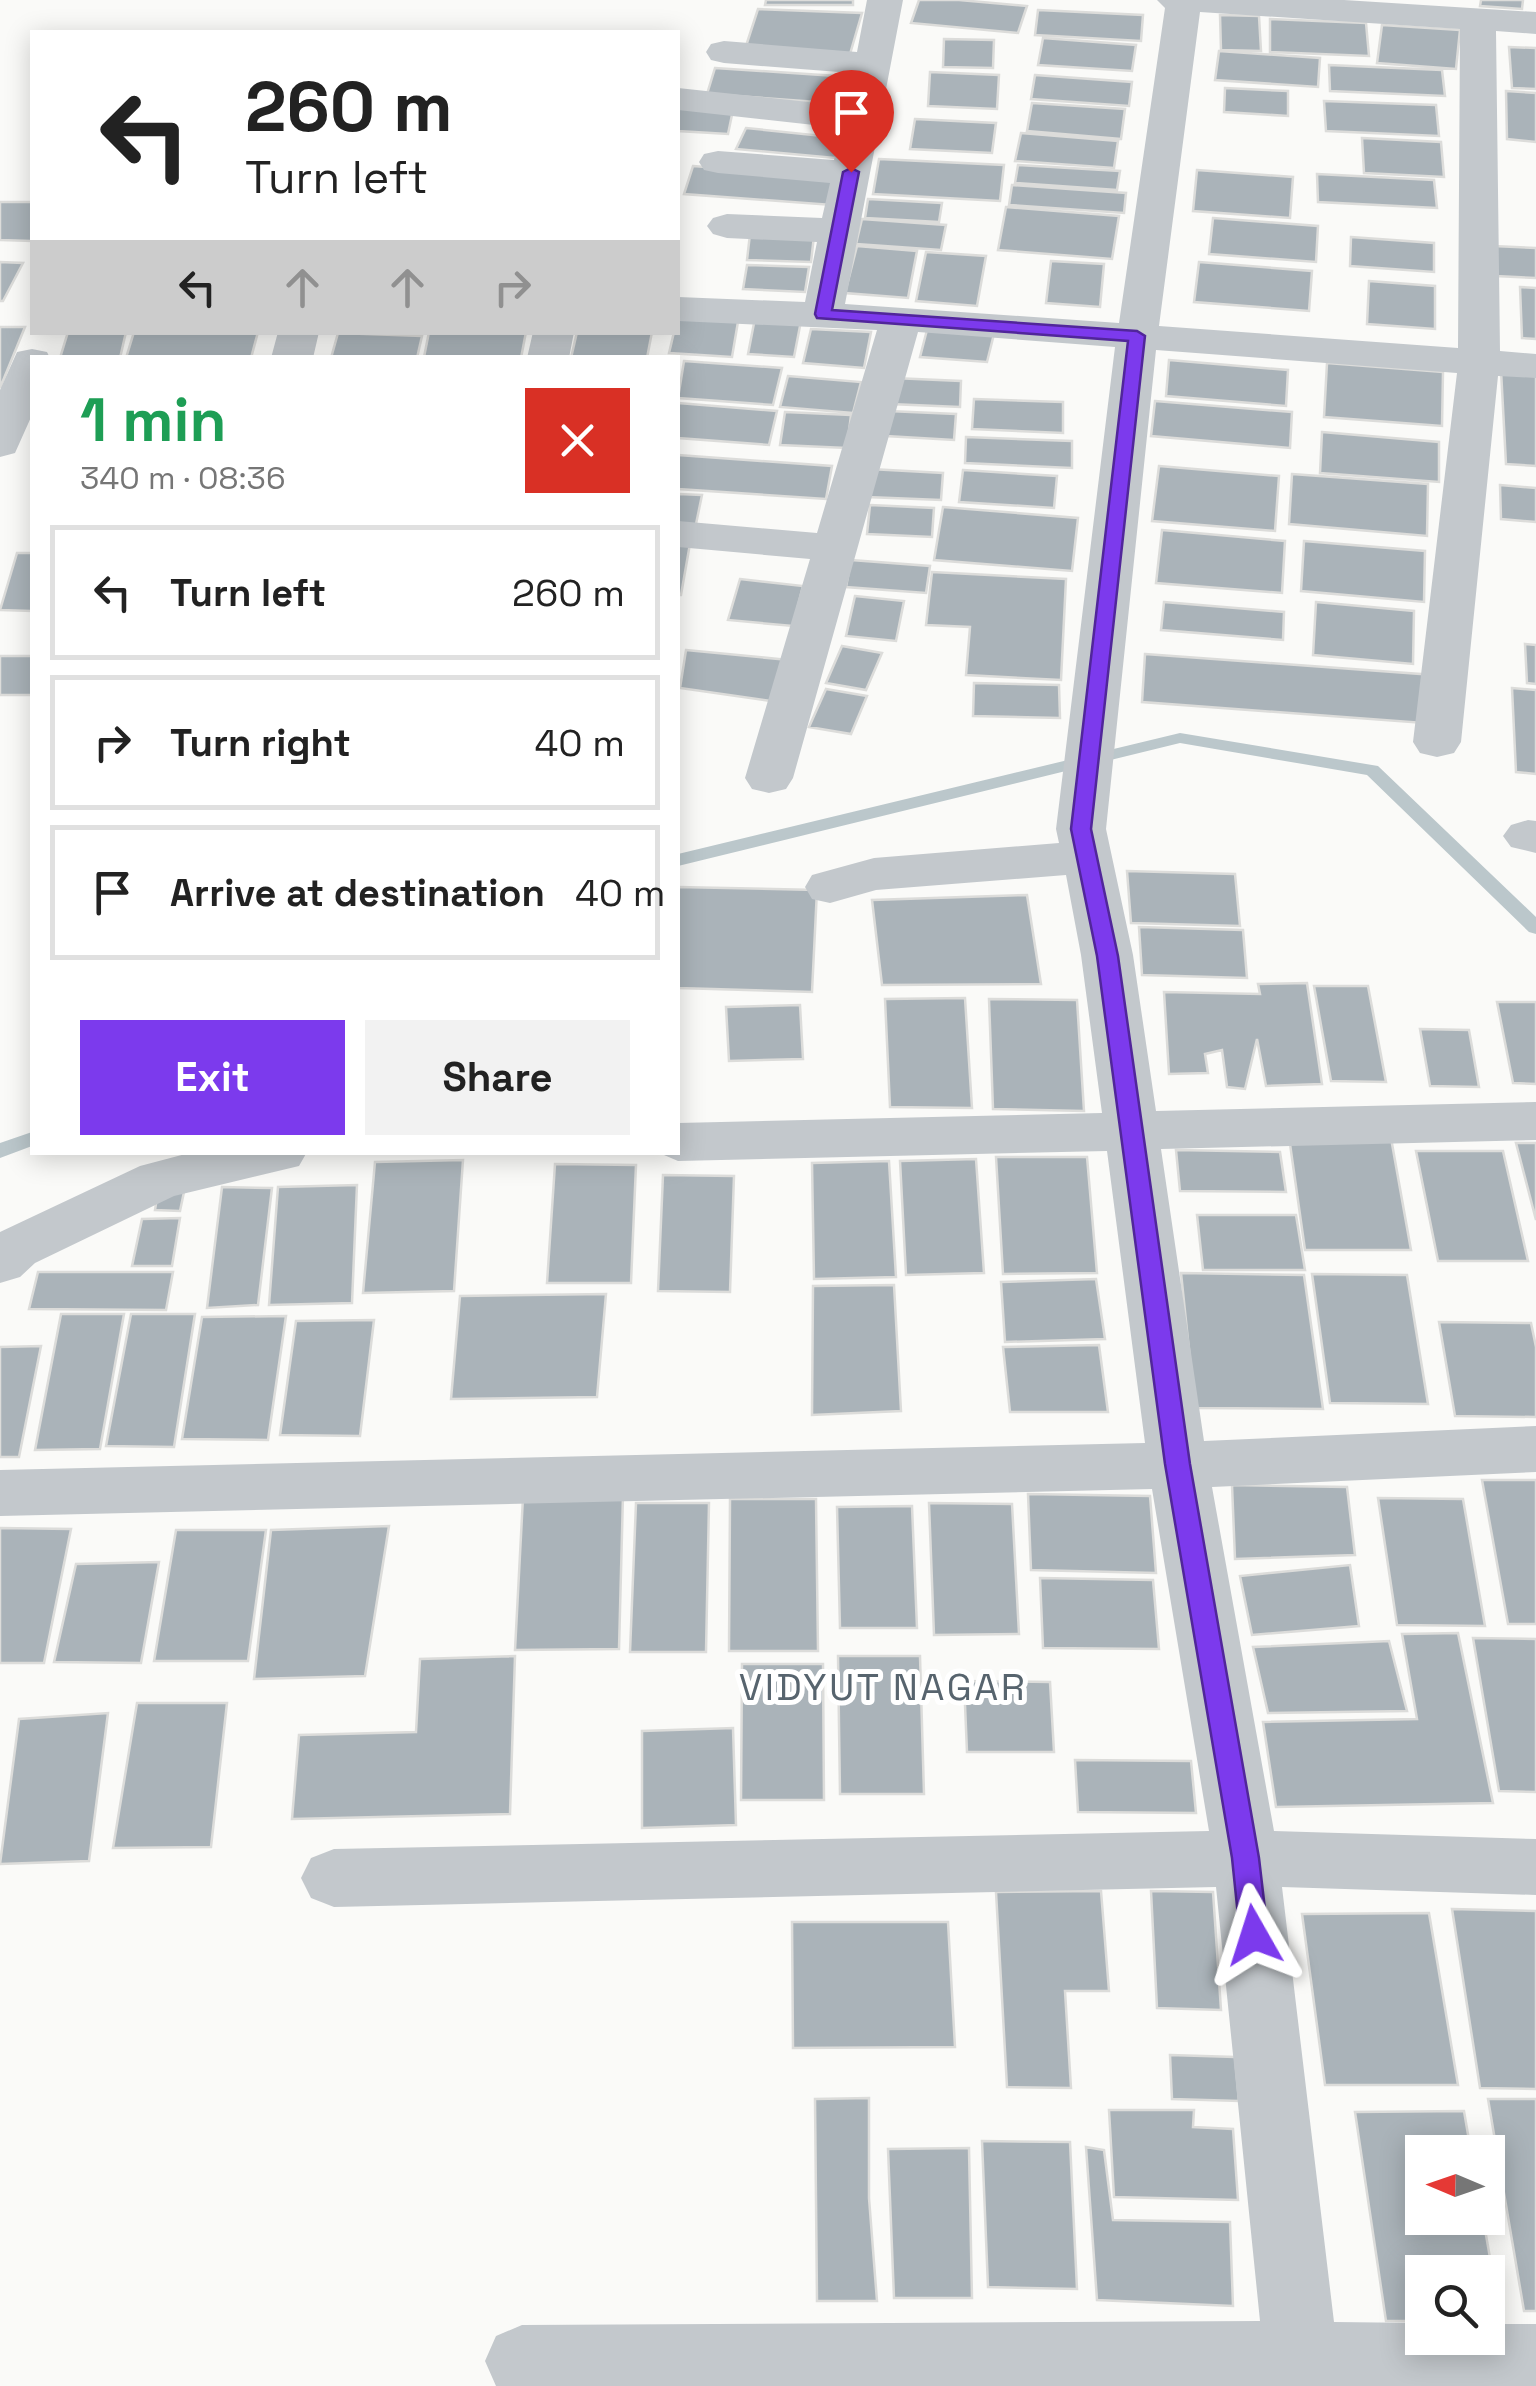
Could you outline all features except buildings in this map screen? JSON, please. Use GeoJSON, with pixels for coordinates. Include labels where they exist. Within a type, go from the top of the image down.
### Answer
{"type":"FeatureCollection","features":[{"type":"Feature","properties":{"kind":"street"},"geometry":{"type":"LineString","coordinates":[[823,314],[885,0]]}},
{"type":"Feature","properties":{"kind":"street"},"geometry":{"type":"LineString","coordinates":[[1175,0],[1273,3],[1536,23]]}},
{"type":"Feature","properties":{"kind":"street"},"geometry":{"type":"LineString","coordinates":[[1184,1],[1137,336],[1091,715],[1084,843],[1108,956],[1178,1464],[1246,1858],[1302,2372]]}},
{"type":"Feature","properties":{"kind":"street"},"geometry":{"type":"LineString","coordinates":[[1437,742],[1479,361],[1478,19]]}},
{"type":"Feature","properties":{"kind":"street"},"geometry":{"type":"LineString","coordinates":[[724,52],[872,64]]}},
{"type":"Feature","properties":{"kind":"street"},"geometry":{"type":"LineString","coordinates":[[680,100],[862,119]]}},
{"type":"Feature","properties":{"kind":"street"},"geometry":{"type":"LineString","coordinates":[[718,162],[851,172]]}},
{"type":"Feature","properties":{"kind":"street"},"geometry":{"type":"LineString","coordinates":[[727,226],[839,231]]}},
{"type":"Feature","properties":{"kind":"street"},"geometry":{"type":"LineString","coordinates":[[680,308],[823,314],[1536,366]]}},
{"type":"Feature","properties":{"kind":"street"},"geometry":{"type":"LineString","coordinates":[[768,778],[902,320]]}},
{"type":"Feature","properties":{"kind":"street"},"geometry":{"type":"LineString","coordinates":[[8,438],[30,368]]}},
{"type":"Feature","properties":{"kind":"street"},"geometry":{"type":"LineString","coordinates":[[680,534],[834,548]]}},
{"type":"Feature","properties":{"kind":"street"},"geometry":{"type":"LineString","coordinates":[[830,887],[874,874],[1084,843]]}},
{"type":"Feature","properties":{"kind":"street"},"geometry":{"type":"LineString","coordinates":[[680,1142],[1536,1121]]}},
{"type":"Feature","properties":{"kind":"street"},"geometry":{"type":"LineString","coordinates":[[0,1262],[16,1249],[159,1180],[267,1155]]}},
{"type":"Feature","properties":{"kind":"street"},"geometry":{"type":"LineString","coordinates":[[0,1493],[1178,1464],[1536,1448]]}},
{"type":"Feature","properties":{"kind":"street"},"geometry":{"type":"LineString","coordinates":[[334,1878],[1246,1858],[1536,1867]]}},
{"type":"Feature","properties":{"kind":"street"},"geometry":{"type":"LineString","coordinates":[[522,2361],[1302,2372],[1536,2360]]}},
{"type":"Feature","properties":{"kind":"waterway"},"geometry":{"type":"LineString","coordinates":[[680,860],[1180,738],[1372,770],[1536,928]]}},
{"type":"Feature","properties":{"kind":"waterway"},"geometry":{"type":"LineString","coordinates":[[0,1151],[30,1140]]}},
{"type":"Feature","properties":{"kind":"district","name":"VIDYUT NAGAR"},"geometry":{"type":"Point","coordinates":[883,1687]}},
{"type":"Feature","properties":{"kind":"route"},"geometry":{"type":"LineString","coordinates":[[851,172],[823,314],[1137,336],[1081,829],[1108,956],[1178,1464],[1246,1858],[1254,1935]]}}]}
